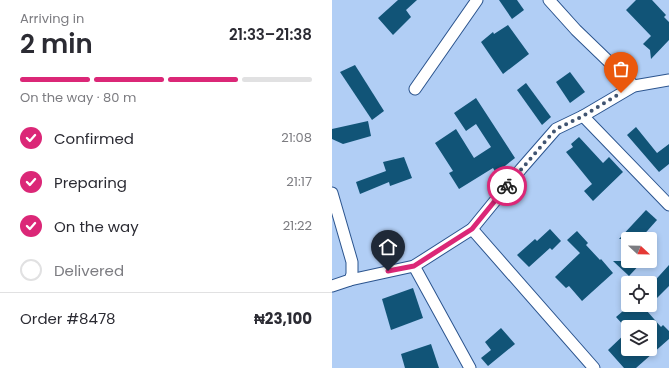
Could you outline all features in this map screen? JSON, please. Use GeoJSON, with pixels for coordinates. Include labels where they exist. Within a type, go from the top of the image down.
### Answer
{"type":"FeatureCollection","features":[{"type":"Feature","properties":{"kind":"street"},"geometry":{"type":"LineString","coordinates":[[415,89],[477,0]]}},
{"type":"Feature","properties":{"kind":"street"},"geometry":{"type":"LineString","coordinates":[[549,0],[576,30],[634,86]]}},
{"type":"Feature","properties":{"kind":"street"},"geometry":{"type":"LineString","coordinates":[[332,286],[350,280],[414,266],[472,229],[556,129],[583,116],[634,86],[669,80]]}},
{"type":"Feature","properties":{"kind":"street"},"geometry":{"type":"LineString","coordinates":[[583,116],[669,205]]}},
{"type":"Feature","properties":{"kind":"street"},"geometry":{"type":"LineString","coordinates":[[332,193],[352,262],[352,274],[350,280]]}},
{"type":"Feature","properties":{"kind":"street"},"geometry":{"type":"LineString","coordinates":[[472,229],[594,368]]}},
{"type":"Feature","properties":{"kind":"street"},"geometry":{"type":"LineString","coordinates":[[414,266],[470,368]]}},
{"type":"Feature","properties":{"kind":"building"},"geometry":{"type":"Polygon","coordinates":[[[398,0],[417,0],[406,10],[411,17],[393,35],[378,18],[398,0]]]}},
{"type":"Feature","properties":{"kind":"building"},"geometry":{"type":"Polygon","coordinates":[[[499,0],[517,0],[524,10],[512,19],[499,0]]]}},
{"type":"Feature","properties":{"kind":"building"},"geometry":{"type":"Polygon","coordinates":[[[636,0],[652,0],[666,15],[664,17],[669,22],[669,40],[651,59],[650,50],[643,44],[651,36],[626,10],[636,0]]]}},
{"type":"Feature","properties":{"kind":"building"},"geometry":{"type":"Polygon","coordinates":[[[508,25],[529,54],[503,74],[481,42],[493,32],[494,34],[508,25]]]}},
{"type":"Feature","properties":{"kind":"building"},"geometry":{"type":"Polygon","coordinates":[[[355,65],[384,111],[372,120],[340,72],[355,65]]]}},
{"type":"Feature","properties":{"kind":"building"},"geometry":{"type":"Polygon","coordinates":[[[570,72],[585,92],[570,103],[556,82],[570,72]]]}},
{"type":"Feature","properties":{"kind":"building"},"geometry":{"type":"Polygon","coordinates":[[[526,83],[551,117],[542,125],[517,90],[526,83]]]}},
{"type":"Feature","properties":{"kind":"building"},"geometry":{"type":"Polygon","coordinates":[[[476,98],[515,158],[496,173],[493,168],[459,189],[449,173],[453,171],[435,143],[456,129],[474,158],[491,147],[476,124],[466,131],[454,113],[476,98]]]}},
{"type":"Feature","properties":{"kind":"building"},"geometry":{"type":"Polygon","coordinates":[[[368,121],[371,136],[343,144],[332,139],[332,129],[368,121]]]}},
{"type":"Feature","properties":{"kind":"building"},"geometry":{"type":"Polygon","coordinates":[[[636,127],[657,153],[669,144],[669,164],[659,172],[627,135],[636,127]]]}},
{"type":"Feature","properties":{"kind":"building"},"geometry":{"type":"Polygon","coordinates":[[[579,137],[603,163],[609,157],[623,172],[593,201],[584,191],[592,184],[566,152],[573,147],[571,144],[579,137]]]}},
{"type":"Feature","properties":{"kind":"building"},"geometry":{"type":"Polygon","coordinates":[[[404,157],[412,178],[390,186],[389,182],[360,194],[356,182],[386,171],[383,162],[404,157]]]}},
{"type":"Feature","properties":{"kind":"building"},"geometry":{"type":"Polygon","coordinates":[[[646,210],[657,220],[646,232],[626,232],[646,210]]]}},
{"type":"Feature","properties":{"kind":"building"},"geometry":{"type":"Polygon","coordinates":[[[550,229],[561,241],[552,250],[550,248],[529,267],[517,255],[535,239],[537,241],[550,229]]]}},
{"type":"Feature","properties":{"kind":"building"},"geometry":{"type":"Polygon","coordinates":[[[577,231],[588,243],[586,245],[613,273],[582,301],[569,286],[566,288],[555,277],[580,253],[567,240],[577,231]]]}},
{"type":"Feature","properties":{"kind":"building"},"geometry":{"type":"Polygon","coordinates":[[[613,261],[621,261],[621,268],[636,268],[629,276],[613,261]]]}},
{"type":"Feature","properties":{"kind":"building"},"geometry":{"type":"Polygon","coordinates":[[[669,265],[669,286],[657,298],[657,278],[669,265]]]}},
{"type":"Feature","properties":{"kind":"building"},"geometry":{"type":"Polygon","coordinates":[[[413,288],[423,318],[391,330],[382,299],[413,288]]]}},
{"type":"Feature","properties":{"kind":"building"},"geometry":{"type":"Polygon","coordinates":[[[622,312],[648,312],[655,320],[621,320],[621,323],[616,317],[622,312]]]}},
{"type":"Feature","properties":{"kind":"building"},"geometry":{"type":"Polygon","coordinates":[[[657,322],[661,327],[663,325],[669,331],[669,339],[657,350],[657,322]]]}},
{"type":"Feature","properties":{"kind":"building"},"geometry":{"type":"Polygon","coordinates":[[[501,328],[515,344],[488,366],[481,358],[491,350],[485,342],[501,328]]]}},
{"type":"Feature","properties":{"kind":"building"},"geometry":{"type":"Polygon","coordinates":[[[621,338],[621,356],[650,356],[636,368],[624,368],[608,350],[621,338]]]}},
{"type":"Feature","properties":{"kind":"building"},"geometry":{"type":"Polygon","coordinates":[[[431,344],[439,368],[405,368],[401,354],[431,344]]]}},
{"type":"Feature","properties":{"kind":"way so far"},"geometry":{"type":"LineString","coordinates":[[507,186],[556,129],[583,116],[621,93]]}},
{"type":"Feature","properties":{"kind":"route"},"geometry":{"type":"LineString","coordinates":[[388,271],[414,266],[472,229],[507,186]]}}]}
